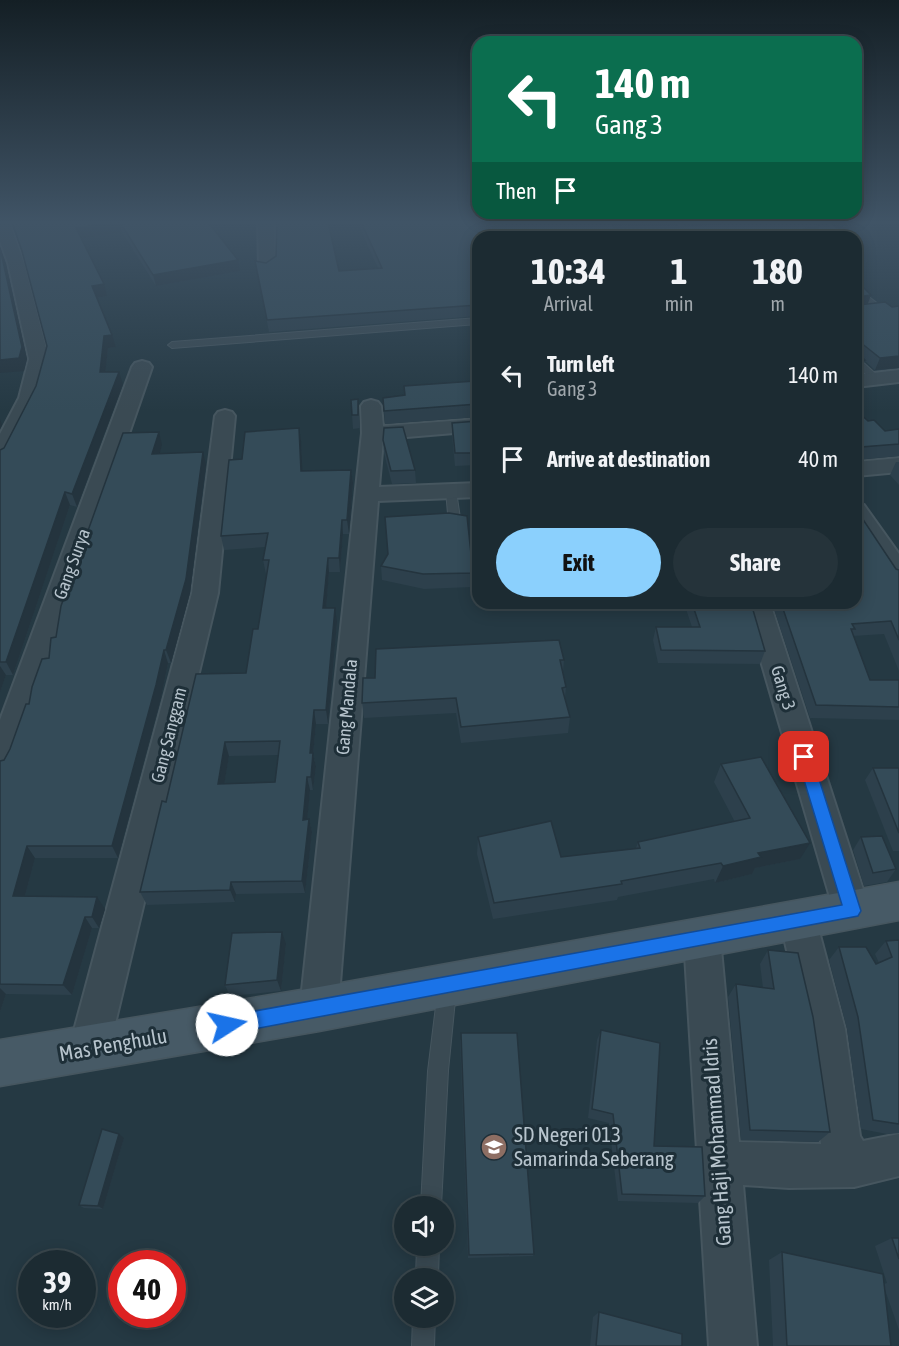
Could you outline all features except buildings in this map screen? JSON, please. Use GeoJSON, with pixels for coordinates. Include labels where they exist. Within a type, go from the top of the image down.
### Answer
{"type":"FeatureCollection","features":[{"type":"Feature","properties":{"kind":"street"},"geometry":{"type":"LineString","coordinates":[[0,455],[5,436],[29,398],[39,359],[38,344],[22,285]]}},
{"type":"Feature","properties":{"kind":"street","name":"Gang Surya"},"geometry":{"type":"LineString","coordinates":[[0,761],[142,367]]}},
{"type":"Feature","properties":{"kind":"street"},"geometry":{"type":"LineString","coordinates":[[866,380],[899,376]]}},
{"type":"Feature","properties":{"kind":"street","name":"Gang Sanggam"},"geometry":{"type":"LineString","coordinates":[[89,1049],[206,593],[225,416]]}},
{"type":"Feature","properties":{"kind":"street","name":"Gang Mandala"},"geometry":{"type":"LineString","coordinates":[[319,1008],[372,420],[472,425]]}},
{"type":"Feature","properties":{"kind":"street"},"geometry":{"type":"LineString","coordinates":[[862,468],[899,465]]}},
{"type":"Feature","properties":{"kind":"street"},"geometry":{"type":"LineString","coordinates":[[367,494],[472,490]]}},
{"type":"Feature","properties":{"kind":"street"},"geometry":{"type":"LineString","coordinates":[[862,518],[899,574]]}},
{"type":"Feature","properties":{"kind":"street","name":"Gang 3"},"geometry":{"type":"LineString","coordinates":[[759,609],[852,911]]}},
{"type":"Feature","properties":{"kind":"street","name":"Mas Penghulu"},"geometry":{"type":"LineString","coordinates":[[0,1064],[447,985],[899,901]]}},
{"type":"Feature","properties":{"kind":"street"},"geometry":{"type":"LineString","coordinates":[[798,920],[825,1029],[839,1136],[844,1150],[854,1165]]}},
{"type":"Feature","properties":{"kind":"street","name":"Gang Haji Mohammad Idris"},"geometry":{"type":"LineString","coordinates":[[702,938],[733,1346]]}},
{"type":"Feature","properties":{"kind":"street"},"geometry":{"type":"LineString","coordinates":[[719,1162],[789,1167],[854,1165],[899,1155]]}},
{"type":"Feature","properties":{"kind":"lane"},"geometry":{"type":"LineString","coordinates":[[862,295],[879,309],[879,311],[862,312]]}},
{"type":"Feature","properties":{"kind":"lane"},"geometry":{"type":"LineString","coordinates":[[172,345],[472,321]]}},
{"type":"Feature","properties":{"kind":"lane"},"geometry":{"type":"LineString","coordinates":[[451,491],[455,525]]}},
{"type":"Feature","properties":{"kind":"lane"},"geometry":{"type":"LineString","coordinates":[[431,1196],[438,1071],[447,985]]}},
{"type":"Feature","properties":{"kind":"lane"},"geometry":{"type":"LineString","coordinates":[[423,1346],[424,1328]]}},
{"type":"Feature","properties":{"kind":"place","name":"SD Negeri 013 Samarinda Seberang"},"geometry":{"type":"Point","coordinates":[494,1147]}},
{"type":"Feature","properties":{"kind":"route"},"geometry":{"type":"LineString","coordinates":[[227,1025],[852,911],[804,757]]}}]}
